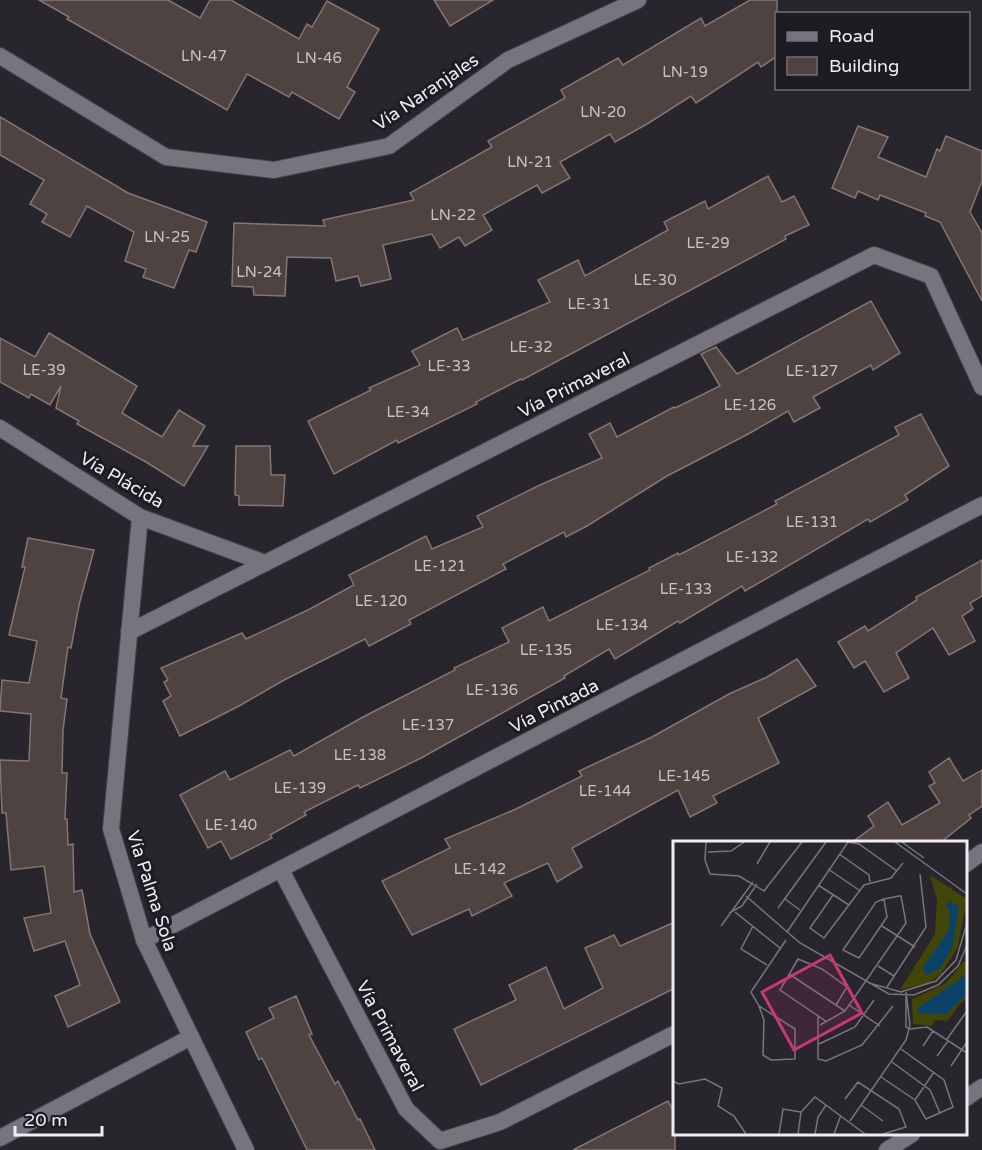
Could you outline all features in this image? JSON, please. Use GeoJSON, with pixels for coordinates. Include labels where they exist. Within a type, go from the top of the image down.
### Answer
{"type":"FeatureCollection","features":[{"type":"Feature","properties":{"kind":"street","name":"Vía Naranjales"},"geometry":{"type":"LineString","coordinates":[[0,56],[166,157],[274,170],[389,146],[508,60],[638,0]]}},
{"type":"Feature","properties":{"kind":"street","name":"Vía Primaveral"},"geometry":{"type":"LineString","coordinates":[[129,632],[874,255],[931,276],[982,387]]}},
{"type":"Feature","properties":{"kind":"street","name":"Vía Plácida"},"geometry":{"type":"LineString","coordinates":[[0,428],[140,517],[265,563]]}},
{"type":"Feature","properties":{"kind":"street","name":"Vía Pintada"},"geometry":{"type":"LineString","coordinates":[[144,940],[982,505]]}},
{"type":"Feature","properties":{"kind":"street","name":"Vía Palma Sola"},"geometry":{"type":"LineString","coordinates":[[140,517],[111,829],[144,940],[246,1150]]}},
{"type":"Feature","properties":{"kind":"street"},"geometry":{"type":"LineString","coordinates":[[967,863],[982,852]]}},
{"type":"Feature","properties":{"kind":"street","name":"Vía Primaveral"},"geometry":{"type":"LineString","coordinates":[[281,870],[406,1109],[440,1141],[500,1122],[673,1035]]}},
{"type":"Feature","properties":{"kind":"street"},"geometry":{"type":"LineString","coordinates":[[0,1138],[191,1037]]}},
{"type":"Feature","properties":{"kind":"street"},"geometry":{"type":"LineString","coordinates":[[967,1097],[982,1087]]}},
{"type":"Feature","properties":{"kind":"street"},"geometry":{"type":"LineString","coordinates":[[887,1150],[910,1135]]}},
{"type":"Feature","properties":{"kind":"building"},"geometry":{"type":"Polygon","coordinates":[[[39,0],[168,0],[200,18],[210,0],[231,0],[299,39],[307,24],[312,27],[327,1],[379,29],[347,87],[355,92],[339,119],[292,92],[289,97],[247,74],[227,110],[67,19],[69,17],[39,0]]]}},
{"type":"Feature","properties":{"kind":"building"},"geometry":{"type":"Polygon","coordinates":[[[434,0],[493,0],[450,26],[434,0]]]}},
{"type":"Feature","properties":{"kind":"building"},"geometry":{"type":"Polygon","coordinates":[[[750,0],[777,0],[775,57],[761,67],[758,62],[696,103],[691,96],[615,142],[610,134],[560,162],[570,178],[542,193],[537,185],[483,215],[492,230],[465,246],[459,237],[440,248],[432,234],[383,245],[391,279],[361,286],[358,276],[336,281],[331,258],[287,257],[285,296],[254,295],[253,287],[232,286],[234,223],[325,226],[323,220],[414,200],[410,193],[492,147],[488,141],[565,98],[561,90],[618,58],[623,65],[701,18],[705,26],[750,0]]]}},
{"type":"Feature","properties":{"kind":"building"},"geometry":{"type":"Polygon","coordinates":[[[0,117],[128,193],[207,222],[196,252],[189,250],[174,288],[143,277],[146,269],[125,261],[134,232],[87,206],[70,237],[42,222],[47,214],[30,204],[44,180],[0,155],[0,117]]]}},
{"type":"Feature","properties":{"kind":"building"},"geometry":{"type":"Polygon","coordinates":[[[858,126],[888,137],[878,157],[926,177],[937,149],[940,151],[946,136],[982,151],[982,181],[970,212],[982,233],[982,301],[940,222],[925,216],[926,213],[880,195],[878,200],[858,191],[855,198],[832,188],[858,126]]]}},
{"type":"Feature","properties":{"kind":"building"},"geometry":{"type":"Polygon","coordinates":[[[768,176],[782,202],[794,196],[809,225],[522,380],[476,402],[477,404],[398,443],[397,440],[334,474],[308,421],[371,390],[369,388],[420,365],[412,351],[457,328],[463,340],[550,302],[538,280],[578,260],[585,276],[668,230],[664,222],[705,201],[708,209],[768,176]]]}},
{"type":"Feature","properties":{"kind":"building"},"geometry":{"type":"Polygon","coordinates":[[[871,301],[900,353],[873,370],[871,365],[813,397],[820,408],[794,422],[788,411],[667,476],[587,526],[566,537],[564,532],[503,564],[506,569],[409,620],[411,624],[369,646],[365,639],[180,736],[163,701],[171,696],[164,682],[168,680],[161,668],[242,633],[246,639],[308,610],[354,585],[349,575],[426,536],[432,549],[483,527],[477,516],[602,458],[589,434],[610,423],[617,437],[720,386],[701,354],[716,347],[737,374],[871,301]]]}},
{"type":"Feature","properties":{"kind":"building"},"geometry":{"type":"Polygon","coordinates":[[[49,333],[137,386],[122,413],[162,437],[179,410],[205,426],[193,446],[208,446],[184,486],[77,424],[79,421],[56,408],[61,386],[50,405],[31,394],[29,398],[0,382],[0,338],[35,357],[49,333]]]}},
{"type":"Feature","properties":{"kind":"building"},"geometry":{"type":"Polygon","coordinates":[[[921,414],[949,466],[905,495],[908,500],[870,522],[868,519],[745,591],[742,586],[615,659],[609,649],[564,676],[565,678],[421,758],[360,788],[358,785],[304,812],[306,815],[270,835],[272,838],[231,859],[221,841],[208,848],[180,795],[225,771],[230,780],[290,750],[294,756],[363,717],[455,670],[454,668],[509,642],[502,628],[543,607],[549,621],[650,570],[649,568],[777,504],[775,501],[899,435],[895,427],[921,414]]]}},
{"type":"Feature","properties":{"kind":"building"},"geometry":{"type":"Polygon","coordinates":[[[236,446],[270,446],[271,475],[285,475],[283,506],[239,505],[239,496],[235,495],[236,446]]]}},
{"type":"Feature","properties":{"kind":"building"},"geometry":{"type":"Polygon","coordinates":[[[28,538],[94,550],[79,605],[71,648],[68,647],[61,698],[67,699],[63,730],[62,773],[67,773],[65,819],[67,819],[68,845],[73,844],[74,892],[82,890],[90,934],[120,1002],[68,1027],[55,996],[80,985],[65,941],[34,951],[24,918],[51,913],[44,866],[11,870],[6,813],[2,813],[0,760],[29,761],[31,714],[0,711],[2,680],[29,683],[37,641],[9,635],[25,567],[22,567],[28,538]]]}},
{"type":"Feature","properties":{"kind":"building"},"geometry":{"type":"Polygon","coordinates":[[[982,560],[982,596],[970,603],[973,609],[962,616],[975,641],[949,655],[933,628],[896,653],[909,678],[884,692],[865,661],[854,668],[838,642],[865,626],[868,631],[917,600],[916,597],[982,560]]]}},
{"type":"Feature","properties":{"kind":"building"},"geometry":{"type":"Polygon","coordinates":[[[797,659],[816,686],[758,718],[779,763],[713,796],[717,803],[690,817],[678,790],[572,848],[582,867],[557,882],[548,863],[504,883],[512,896],[472,916],[469,909],[412,935],[382,881],[450,848],[445,839],[516,809],[582,776],[579,771],[652,737],[797,659]]]}},
{"type":"Feature","properties":{"kind":"building"},"geometry":{"type":"Polygon","coordinates":[[[949,758],[963,781],[982,770],[982,806],[969,815],[971,818],[942,841],[854,841],[874,826],[868,816],[888,802],[902,825],[940,803],[929,786],[935,783],[929,772],[949,758]]]}},
{"type":"Feature","properties":{"kind":"building"},"geometry":{"type":"Polygon","coordinates":[[[673,923],[673,989],[481,1085],[454,1029],[516,1000],[509,985],[546,967],[564,1009],[603,988],[585,948],[614,935],[620,946],[673,923]]]}},
{"type":"Feature","properties":{"kind":"building"},"geometry":{"type":"Polygon","coordinates":[[[296,996],[312,1034],[309,1035],[335,1084],[338,1081],[358,1120],[360,1119],[375,1150],[307,1150],[262,1058],[259,1060],[246,1032],[274,1018],[269,1008],[296,996]]]}},
{"type":"Feature","properties":{"kind":"building"},"geometry":{"type":"Polygon","coordinates":[[[668,1101],[673,1110],[675,1150],[573,1150],[668,1101]]]}}]}
